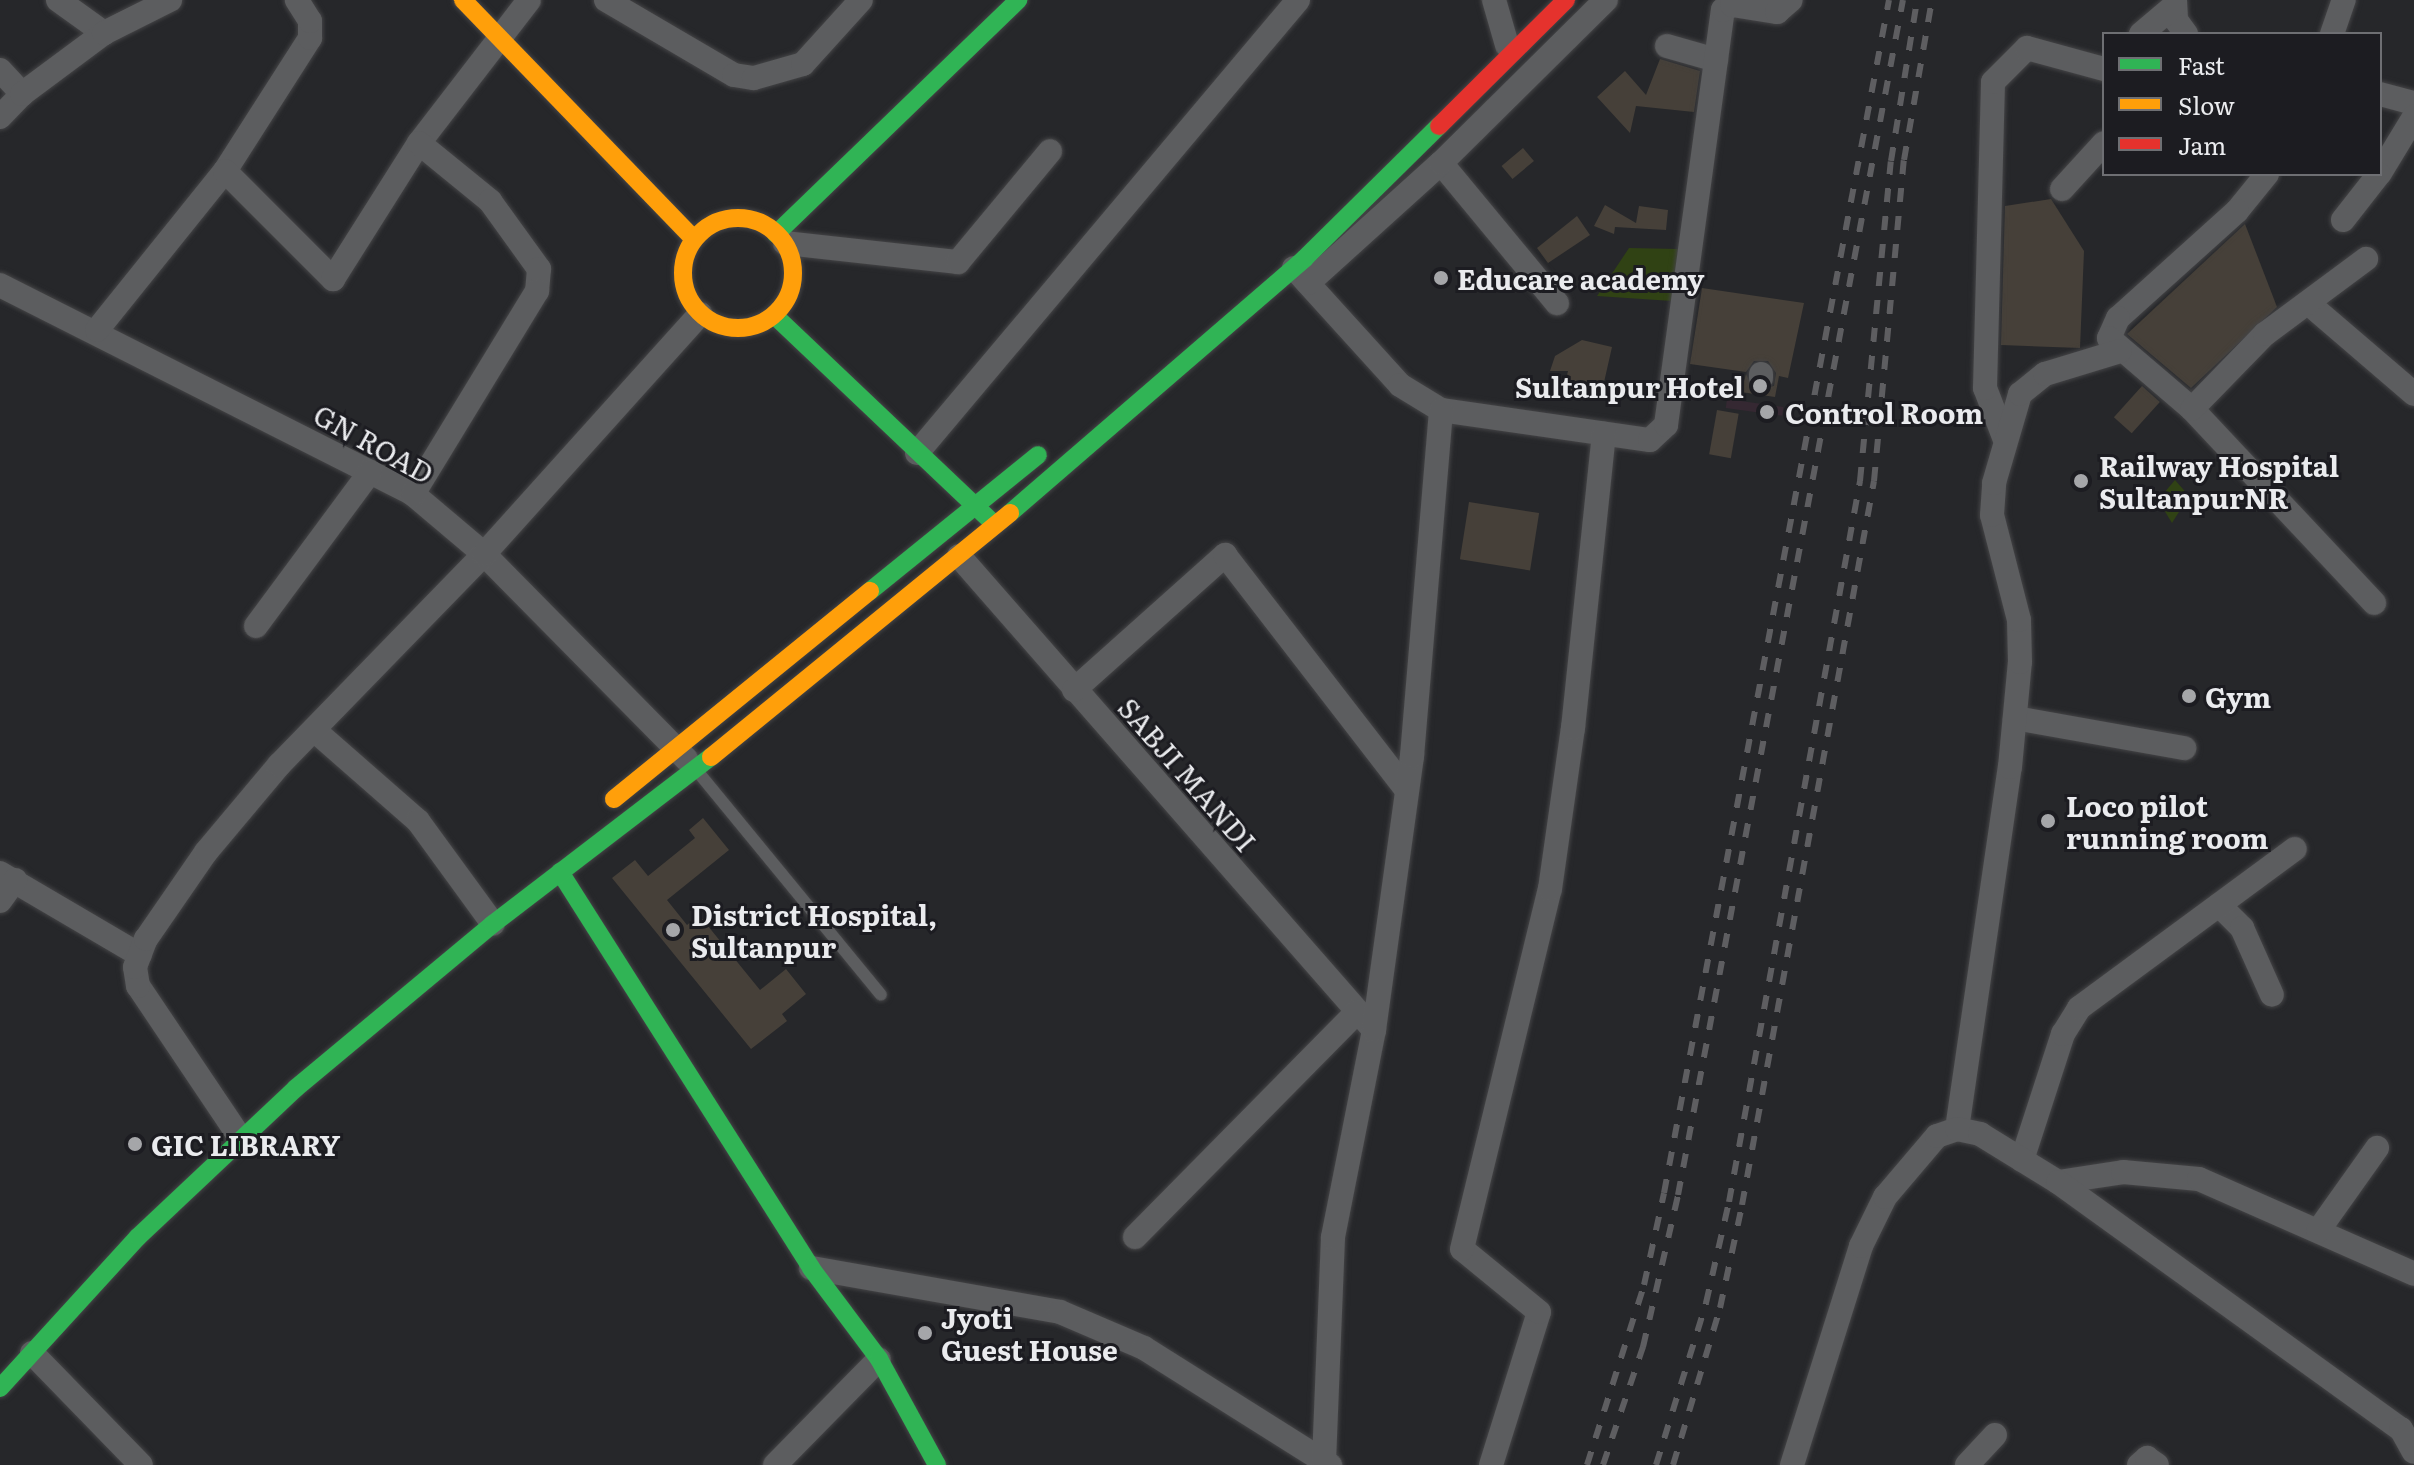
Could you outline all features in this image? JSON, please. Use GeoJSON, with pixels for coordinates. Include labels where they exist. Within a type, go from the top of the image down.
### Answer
{"type":"FeatureCollection","features":[{"type":"Feature","properties":{"kind":"main road"},"geometry":{"type":"LineString","coordinates":[[463,0],[694,239]]}},
{"type":"Feature","properties":{"kind":"main road"},"geometry":{"type":"LineString","coordinates":[[781,239],[1018,0]]}},
{"type":"Feature","properties":{"kind":"main road"},"geometry":{"type":"LineString","coordinates":[[1302,270],[1294,249],[1552,0]]}},
{"type":"Feature","properties":{"kind":"main road"},"geometry":{"type":"LineString","coordinates":[[0,1388],[138,1237],[231,1124],[483,910],[560,872],[696,769],[959,556],[1205,341],[1302,270],[1566,0]]}},
{"type":"Feature","properties":{"kind":"main road"},"geometry":{"type":"LineString","coordinates":[[740,218],[766,225],[781,239],[794,268],[792,281],[775,316],[751,328],[723,327],[700,314],[685,291],[683,264],[694,239],[715,223],[740,218]]}},
{"type":"Feature","properties":{"kind":"main road"},"geometry":{"type":"LineString","coordinates":[[775,316],[995,525]]}},
{"type":"Feature","properties":{"kind":"main road"},"geometry":{"type":"LineString","coordinates":[[1135,379],[1205,341]]}},
{"type":"Feature","properties":{"kind":"main road"},"geometry":{"type":"LineString","coordinates":[[603,808],[1048,447]]}},
{"type":"Feature","properties":{"kind":"main road"},"geometry":{"type":"LineString","coordinates":[[560,872],[811,1268],[879,1359],[909,1408],[937,1465]]}},
{"type":"Feature","properties":{"kind":"main road"},"geometry":{"type":"LineString","coordinates":[[54,1299],[139,1208]]}},
{"type":"Feature","properties":{"kind":"street"},"geometry":{"type":"LineString","coordinates":[[58,0],[104,33]]}},
{"type":"Feature","properties":{"kind":"street"},"geometry":{"type":"LineString","coordinates":[[0,117],[22,94],[104,33],[170,0]]}},
{"type":"Feature","properties":{"kind":"street"},"geometry":{"type":"LineString","coordinates":[[97,330],[225,171],[310,38],[310,21],[297,0]]}},
{"type":"Feature","properties":{"kind":"street"},"geometry":{"type":"LineString","coordinates":[[225,171],[333,279],[419,143],[499,35],[529,0]]}},
{"type":"Feature","properties":{"kind":"street"},"geometry":{"type":"LineString","coordinates":[[606,0],[734,75],[754,78],[783,74],[813,57],[861,0]]}},
{"type":"Feature","properties":{"kind":"street"},"geometry":{"type":"LineString","coordinates":[[917,453],[1298,0]]}},
{"type":"Feature","properties":{"kind":"street"},"geometry":{"type":"LineString","coordinates":[[1494,0],[1507,45]]}},
{"type":"Feature","properties":{"kind":"street"},"geometry":{"type":"LineString","coordinates":[[1606,0],[1441,163],[1302,270],[1400,385],[1441,410],[1650,440],[1666,425],[1716,60],[1727,5],[1777,12],[1791,0]]}},
{"type":"Feature","properties":{"kind":"street"},"geometry":{"type":"LineString","coordinates":[[2333,32],[2344,0]]}},
{"type":"Feature","properties":{"kind":"street"},"geometry":{"type":"LineString","coordinates":[[2143,32],[2174,3],[2185,32]]}},
{"type":"Feature","properties":{"kind":"street"},"geometry":{"type":"LineString","coordinates":[[1667,46],[1716,60]]}},
{"type":"Feature","properties":{"kind":"street"},"geometry":{"type":"LineString","coordinates":[[2005,440],[1985,388],[1993,82],[2027,48],[2102,68]]}},
{"type":"Feature","properties":{"kind":"street"},"geometry":{"type":"LineString","coordinates":[[0,70],[22,94]]}},
{"type":"Feature","properties":{"kind":"street"},"geometry":{"type":"LineString","coordinates":[[2382,95],[2414,103]]}},
{"type":"Feature","properties":{"kind":"street"},"geometry":{"type":"LineString","coordinates":[[2382,171],[2414,117]]}},
{"type":"Feature","properties":{"kind":"street"},"geometry":{"type":"LineString","coordinates":[[413,494],[537,291],[539,269],[490,201],[419,143]]}},
{"type":"Feature","properties":{"kind":"street"},"geometry":{"type":"LineString","coordinates":[[2062,189],[2102,145]]}},
{"type":"Feature","properties":{"kind":"street"},"geometry":{"type":"LineString","coordinates":[[781,239],[958,262],[1050,151]]}},
{"type":"Feature","properties":{"kind":"street"},"geometry":{"type":"LineString","coordinates":[[1441,163],[1557,303]]}},
{"type":"Feature","properties":{"kind":"street"},"geometry":{"type":"LineString","coordinates":[[2265,176],[2237,211],[2110,327],[2109,338],[2120,351],[2192,409],[2374,603]]}},
{"type":"Feature","properties":{"kind":"street"},"geometry":{"type":"LineString","coordinates":[[2343,220],[2378,176]]}},
{"type":"Feature","properties":{"kind":"street"},"geometry":{"type":"LineString","coordinates":[[2192,409],[2253,346],[2366,259]]}},
{"type":"Feature","properties":{"kind":"street","name":"GN ROAD"},"geometry":{"type":"LineString","coordinates":[[0,285],[97,330],[413,494],[484,554],[696,769]]}},
{"type":"Feature","properties":{"kind":"street"},"geometry":{"type":"LineString","coordinates":[[2308,303],[2414,394]]}},
{"type":"Feature","properties":{"kind":"street"},"geometry":{"type":"LineString","coordinates":[[231,1124],[138,986],[135,967],[140,955],[206,852],[314,730],[484,554],[700,314]]}},
{"type":"Feature","properties":{"kind":"street"},"geometry":{"type":"LineString","coordinates":[[1957,1129],[2015,718],[2019,620],[1992,515],[2005,440],[2020,394],[2033,380],[2120,351]]}},
{"type":"Feature","properties":{"kind":"street"},"geometry":{"type":"LineString","coordinates":[[1327,1463],[1333,1237],[1374,1030],[1405,788],[1441,410]]}},
{"type":"Feature","properties":{"kind":"street"},"geometry":{"type":"LineString","coordinates":[[1491,1465],[1539,1312],[1462,1249],[1550,889],[1573,728],[1604,434]]}},
{"type":"Feature","properties":{"kind":"street"},"geometry":{"type":"LineString","coordinates":[[256,626],[370,472]]}},
{"type":"Feature","properties":{"kind":"street"},"geometry":{"type":"LineString","coordinates":[[1074,690],[1225,555],[1405,788]]}},
{"type":"Feature","properties":{"kind":"street","name":"SABJI MANDI"},"geometry":{"type":"LineString","coordinates":[[959,556],[1374,1030]]}},
{"type":"Feature","properties":{"kind":"street"},"geometry":{"type":"LineString","coordinates":[[2015,718],[2184,748]]}},
{"type":"Feature","properties":{"kind":"street"},"geometry":{"type":"LineString","coordinates":[[314,730],[418,821],[483,910]]}},
{"type":"Feature","properties":{"kind":"street"},"geometry":{"type":"LineString","coordinates":[[2022,1160],[2063,1034],[2079,1008],[2295,849]]}},
{"type":"Feature","properties":{"kind":"street"},"geometry":{"type":"LineString","coordinates":[[0,901],[8,876],[140,955]]}},
{"type":"Feature","properties":{"kind":"street"},"geometry":{"type":"LineString","coordinates":[[2219,905],[2242,928],[2272,995]]}},
{"type":"Feature","properties":{"kind":"street"},"geometry":{"type":"LineString","coordinates":[[1135,1237],[1357,1012]]}},
{"type":"Feature","properties":{"kind":"street"},"geometry":{"type":"LineString","coordinates":[[1792,1465],[1861,1246],[1885,1197],[1937,1136],[1957,1129],[1980,1134],[2058,1182],[2401,1429],[2414,1452]]}},
{"type":"Feature","properties":{"kind":"street"},"geometry":{"type":"LineString","coordinates":[[2318,1231],[2377,1148]]}},
{"type":"Feature","properties":{"kind":"street"},"geometry":{"type":"LineString","coordinates":[[2058,1182],[2123,1172],[2199,1179],[2414,1274]]}},
{"type":"Feature","properties":{"kind":"street"},"geometry":{"type":"LineString","coordinates":[[811,1268],[1060,1312],[1144,1348],[1327,1463]]}},
{"type":"Feature","properties":{"kind":"street"},"geometry":{"type":"LineString","coordinates":[[32,1353],[141,1465]]}},
{"type":"Feature","properties":{"kind":"street"},"geometry":{"type":"LineString","coordinates":[[775,1465],[879,1359]]}},
{"type":"Feature","properties":{"kind":"street"},"geometry":{"type":"LineString","coordinates":[[909,1408],[924,1465]]}},
{"type":"Feature","properties":{"kind":"street"},"geometry":{"type":"LineString","coordinates":[[909,1408],[949,1465]]}},
{"type":"Feature","properties":{"kind":"street"},"geometry":{"type":"LineString","coordinates":[[1967,1465],[1995,1435]]}},
{"type":"Feature","properties":{"kind":"street"},"geometry":{"type":"LineString","coordinates":[[2139,1465],[2147,1458],[2157,1465]]}},
{"type":"Feature","properties":{"kind":"lane"},"geometry":{"type":"LineString","coordinates":[[696,769],[881,995]]}},
{"type":"Feature","properties":{"kind":"shaded area","name":"Control Room"},"geometry":{"type":"Polygon","coordinates":[[[1727,399],[1783,407],[1782,416],[1726,408],[1727,399]]]}},
{"type":"Feature","properties":{"kind":"green space"},"geometry":{"type":"Polygon","coordinates":[[[1629,248],[1678,249],[1672,301],[1597,296],[1629,248]]]}},
{"type":"Feature","properties":{"kind":"green space"},"geometry":{"type":"Polygon","coordinates":[[[2175,480],[2189,496],[2172,523],[2158,500],[2175,480]]]}},
{"type":"Feature","properties":{"kind":"building"},"geometry":{"type":"Polygon","coordinates":[[[1660,59],[1700,71],[1694,112],[1636,106],[1630,133],[1597,97],[1625,71],[1646,95],[1660,59]]]}},
{"type":"Feature","properties":{"kind":"building"},"geometry":{"type":"Polygon","coordinates":[[[1523,148],[1534,161],[1512,179],[1502,166],[1523,148]]]}},
{"type":"Feature","properties":{"kind":"building"},"geometry":{"type":"Polygon","coordinates":[[[2051,199],[2084,251],[2080,348],[2001,345],[2005,206],[2051,199]]]}},
{"type":"Feature","properties":{"kind":"building"},"geometry":{"type":"Polygon","coordinates":[[[1605,205],[1636,223],[1639,206],[1668,210],[1666,230],[1615,227],[1614,234],[1594,226],[1605,205]]]}},
{"type":"Feature","properties":{"kind":"building"},"geometry":{"type":"Polygon","coordinates":[[[1577,216],[1590,235],[1548,263],[1537,248],[1577,216]]]}},
{"type":"Feature","properties":{"kind":"building"},"geometry":{"type":"Polygon","coordinates":[[[2245,224],[2277,307],[2191,388],[2127,334],[2245,224]]]}},
{"type":"Feature","properties":{"kind":"building"},"geometry":{"type":"Polygon","coordinates":[[[1702,288],[1804,303],[1788,378],[1779,376],[1775,397],[1741,392],[1746,374],[1754,391],[1774,386],[1776,373],[1768,361],[1754,361],[1746,372],[1690,364],[1702,288]]]}},
{"type":"Feature","properties":{"kind":"building"},"geometry":{"type":"Polygon","coordinates":[[[1582,340],[1612,347],[1600,400],[1563,391],[1568,371],[1550,371],[1555,356],[1582,340]]]}},
{"type":"Feature","properties":{"kind":"building"},"geometry":{"type":"Polygon","coordinates":[[[2142,386],[2160,402],[2132,433],[2114,417],[2142,386]]]}},
{"type":"Feature","properties":{"kind":"building"},"geometry":{"type":"Polygon","coordinates":[[[1717,410],[1739,414],[1731,458],[1709,454],[1717,410]]]}},
{"type":"Feature","properties":{"kind":"building"},"geometry":{"type":"Polygon","coordinates":[[[1469,502],[1539,513],[1530,570],[1460,559],[1469,502]]]}},
{"type":"Feature","properties":{"kind":"building"},"geometry":{"type":"Polygon","coordinates":[[[703,818],[729,850],[667,900],[687,925],[699,915],[760,990],[786,969],[806,994],[782,1014],[787,1021],[751,1049],[612,878],[635,860],[648,876],[695,838],[689,830],[703,818]]]}},
{"type":"Feature","properties":{"kind":"railway"},"geometry":{"type":"LineString","coordinates":[[1587,1465],[1644,1285],[1664,1193],[1889,0]]}},
{"type":"Feature","properties":{"kind":"railway"},"geometry":{"type":"LineString","coordinates":[[1603,1465],[1643,1347],[1678,1195],[1903,0]]}},
{"type":"Feature","properties":{"kind":"railway"},"geometry":{"type":"LineString","coordinates":[[1656,1465],[1706,1303],[1729,1202],[1860,481],[1891,161],[1917,0]]}},
{"type":"Feature","properties":{"kind":"railway"},"geometry":{"type":"LineString","coordinates":[[1673,1465],[1720,1308],[1742,1205],[1874,481],[1904,160],[1932,0]]}},
{"type":"Feature","properties":{"kind":"traffic: fast"},"geometry":{"type":"LineString","coordinates":[[776,234],[1018,0]]}},
{"type":"Feature","properties":{"kind":"traffic: fast"},"geometry":{"type":"LineString","coordinates":[[1010,513],[1305,258],[1439,126]]}},
{"type":"Feature","properties":{"kind":"traffic: fast"},"geometry":{"type":"LineString","coordinates":[[775,316],[995,525]]}},
{"type":"Feature","properties":{"kind":"traffic: fast"},"geometry":{"type":"LineString","coordinates":[[870,591],[1038,455]]}},
{"type":"Feature","properties":{"kind":"traffic: fast"},"geometry":{"type":"LineString","coordinates":[[0,1388],[138,1237],[296,1088],[493,924],[711,757]]}},
{"type":"Feature","properties":{"kind":"traffic: fast"},"geometry":{"type":"LineString","coordinates":[[560,872],[811,1268],[879,1359],[937,1465]]}},
{"type":"Feature","properties":{"kind":"traffic: slow"},"geometry":{"type":"LineString","coordinates":[[463,0],[694,239]]}},
{"type":"Feature","properties":{"kind":"traffic: slow"},"geometry":{"type":"LineString","coordinates":[[738,218],[759,222],[777,234],[789,252],[793,273],[789,294],[777,312],[759,324],[738,328],[717,324],[699,312],[687,294],[683,273],[687,252],[699,234],[717,222],[738,218]]}},
{"type":"Feature","properties":{"kind":"traffic: slow"},"geometry":{"type":"LineString","coordinates":[[711,757],[1010,513]]}},
{"type":"Feature","properties":{"kind":"traffic: slow"},"geometry":{"type":"LineString","coordinates":[[614,799],[870,591]]}},
{"type":"Feature","properties":{"kind":"traffic: jam"},"geometry":{"type":"LineString","coordinates":[[1439,126],[1566,0]]}},
{"type":"Feature","properties":{"kind":"place","name":"Educare academy"},"geometry":{"type":"Point","coordinates":[1441,278]}},
{"type":"Feature","properties":{"kind":"place","name":"Sultanpur Hotel"},"geometry":{"type":"Point","coordinates":[1760,386]}},
{"type":"Feature","properties":{"kind":"place","name":"Control Room"},"geometry":{"type":"Point","coordinates":[1767,412]}},
{"type":"Feature","properties":{"kind":"place","name":"Railway Hospital SultanpurNR"},"geometry":{"type":"Point","coordinates":[2081,481]}},
{"type":"Feature","properties":{"kind":"place","name":"Gym"},"geometry":{"type":"Point","coordinates":[2189,696]}},
{"type":"Feature","properties":{"kind":"place","name":"Loco pilot running room"},"geometry":{"type":"Point","coordinates":[2048,821]}},
{"type":"Feature","properties":{"kind":"place","name":"District Hospital, Sultanpur"},"geometry":{"type":"Point","coordinates":[673,930]}},
{"type":"Feature","properties":{"kind":"place","name":"GIC LIBRARY"},"geometry":{"type":"Point","coordinates":[135,1144]}},
{"type":"Feature","properties":{"kind":"place","name":"Jyoti Guest House"},"geometry":{"type":"Point","coordinates":[925,1333]}}]}
